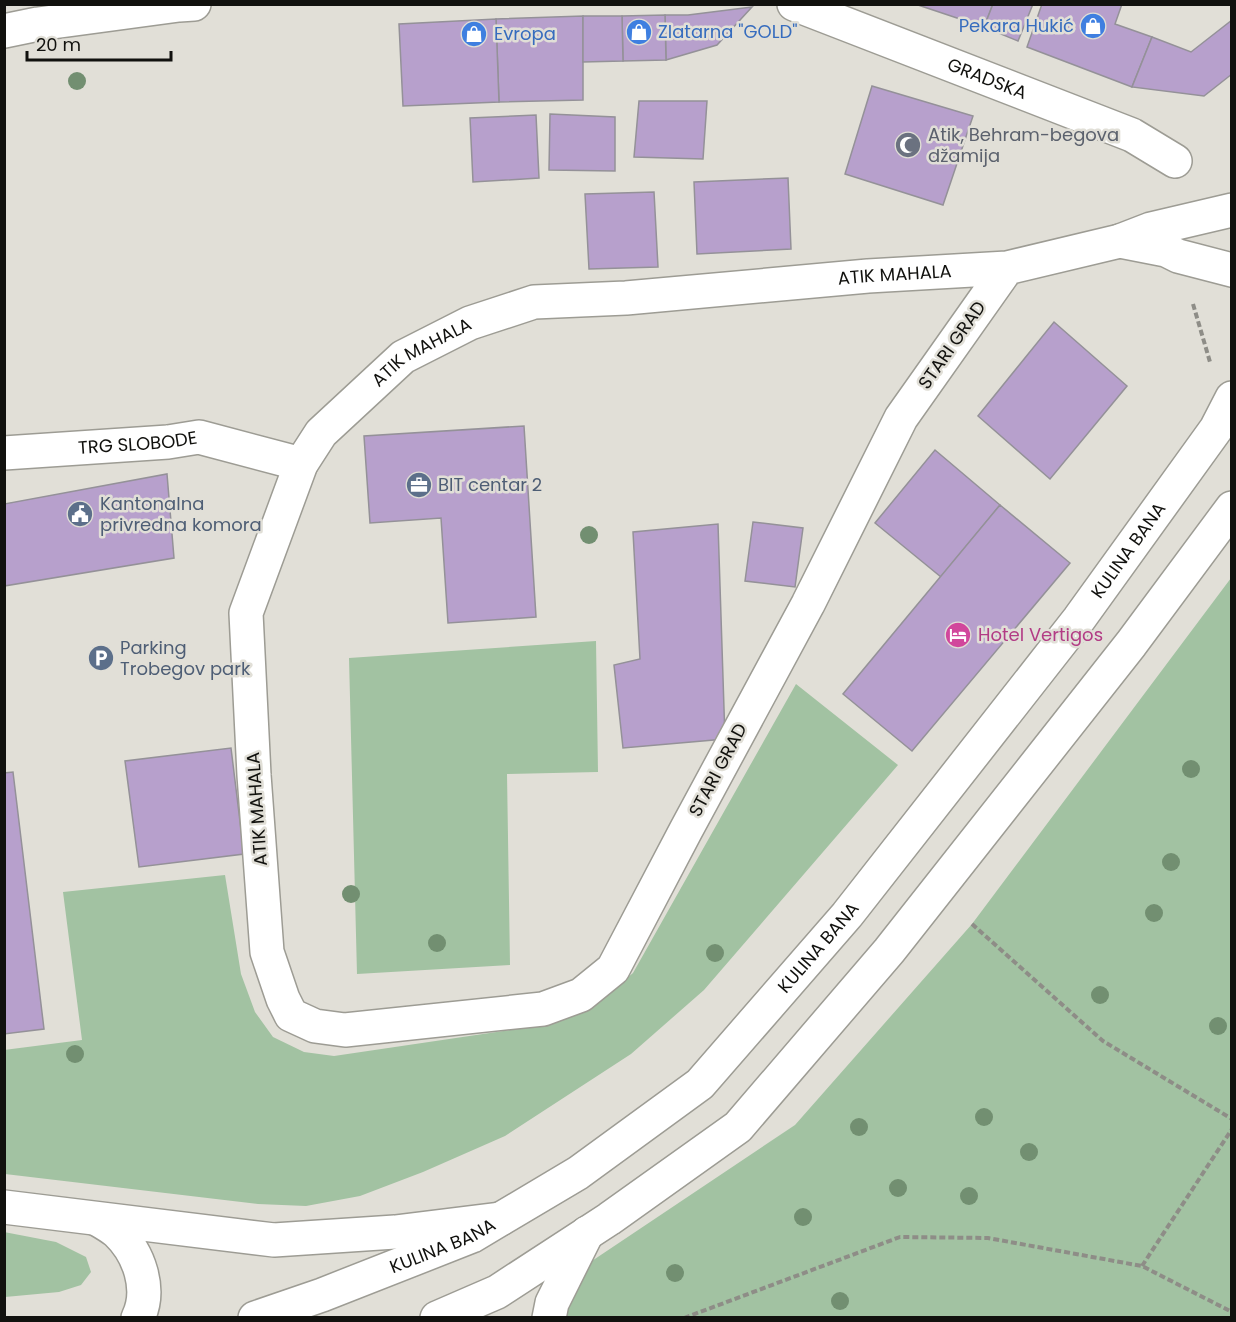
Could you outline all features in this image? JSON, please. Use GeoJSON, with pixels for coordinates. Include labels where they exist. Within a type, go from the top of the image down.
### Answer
{"type":"FeatureCollection","features":[{"type":"Feature","properties":{"kind":"street"},"geometry":{"type":"LineString","coordinates":[[4,31],[38,24],[194,4]]}},
{"type":"Feature","properties":{"kind":"street","name":"GRADSKA"},"geometry":{"type":"LineString","coordinates":[[794,4],[1132,135],[1175,161]]}},
{"type":"Feature","properties":{"kind":"street","name":"ATIK MAHALA"},"geometry":{"type":"LineString","coordinates":[[282,999],[267,952],[254,775],[246,613],[301,464],[321,433],[403,357],[470,323],[534,302],[626,298],[868,276],[1007,268],[1120,241],[1151,229],[1232,210]]}},
{"type":"Feature","properties":{"kind":"street"},"geometry":{"type":"LineString","coordinates":[[1120,241],[1166,250],[1178,256],[1232,270]]}},
{"type":"Feature","properties":{"kind":"street","name":"STARI GRAD"},"geometry":{"type":"LineString","coordinates":[[282,999],[291,1015],[315,1026],[345,1030],[543,1009],[581,995],[613,969],[808,604],[900,418],[1007,268]]}},
{"type":"Feature","properties":{"kind":"street","name":"KULINA BANA"},"geometry":{"type":"LineString","coordinates":[[255,1317],[322,1295],[472,1236],[578,1173],[700,1084],[847,915],[1072,629],[1216,429],[1232,398]]}},
{"type":"Feature","properties":{"kind":"street","name":"TRG SLOBODE"},"geometry":{"type":"LineString","coordinates":[[4,453],[199,438],[301,464]]}},
{"type":"Feature","properties":{"kind":"street"},"geometry":{"type":"LineString","coordinates":[[436,1317],[497,1292],[609,1219],[738,1127],[889,951],[1131,644],[1232,508]]}},
{"type":"Feature","properties":{"kind":"street"},"geometry":{"type":"LineString","coordinates":[[4,1207],[274,1240],[395,1232],[500,1219]]}},
{"type":"Feature","properties":{"kind":"street"},"geometry":{"type":"LineString","coordinates":[[97,1219],[117,1232],[134,1254],[143,1280],[143,1308],[138,1317]]}},
{"type":"Feature","properties":{"kind":"street"},"geometry":{"type":"LineString","coordinates":[[549,1317],[555,1296],[587,1233]]}},
{"type":"Feature","properties":{"kind":"path"},"geometry":{"type":"LineString","coordinates":[[1178,256],[1211,364]]}},
{"type":"Feature","properties":{"kind":"path"},"geometry":{"type":"LineString","coordinates":[[972,924],[1103,1041],[1232,1119]]}},
{"type":"Feature","properties":{"kind":"path"},"geometry":{"type":"LineString","coordinates":[[1142,1266],[1232,1129]]}},
{"type":"Feature","properties":{"kind":"path"},"geometry":{"type":"LineString","coordinates":[[684,1317],[900,1237],[988,1238],[1142,1266],[1232,1312]]}},
{"type":"Feature","properties":{"kind":"green space"},"geometry":{"type":"Polygon","coordinates":[[[1231,578],[1231,1317],[549,1318],[562,1281],[795,1125],[972,924],[1231,578]]]}},
{"type":"Feature","properties":{"kind":"green space"},"geometry":{"type":"Polygon","coordinates":[[[596,641],[598,772],[507,774],[510,965],[357,974],[349,658],[596,641]]]}},
{"type":"Feature","properties":{"kind":"green space"},"geometry":{"type":"Polygon","coordinates":[[[796,684],[898,765],[704,990],[631,1054],[505,1136],[423,1172],[360,1196],[306,1206],[258,1204],[5,1174],[4,1050],[82,1040],[63,892],[225,875],[241,974],[255,1012],[273,1037],[304,1052],[334,1056],[524,1028],[565,1017],[602,999],[633,973],[796,684]]]}},
{"type":"Feature","properties":{"kind":"green space"},"geometry":{"type":"Polygon","coordinates":[[[4,1232],[56,1242],[86,1257],[91,1272],[81,1285],[59,1292],[5,1297],[4,1232]]]}},
{"type":"Feature","properties":{"kind":"building"},"geometry":{"type":"Polygon","coordinates":[[[915,4],[993,4],[984,27],[915,4]]]}},
{"type":"Feature","properties":{"kind":"building"},"geometry":{"type":"Polygon","coordinates":[[[993,4],[1033,4],[1018,41],[984,27],[993,4]]]}},
{"type":"Feature","properties":{"kind":"building"},"geometry":{"type":"Polygon","coordinates":[[[1042,4],[1122,4],[1115,24],[1152,37],[1132,87],[1027,47],[1042,4]]]}},
{"type":"Feature","properties":{"kind":"building"},"geometry":{"type":"Polygon","coordinates":[[[752,7],[717,45],[666,60],[665,15],[688,15],[752,7]]]}},
{"type":"Feature","properties":{"kind":"building"},"geometry":{"type":"Polygon","coordinates":[[[665,15],[666,60],[623,61],[622,16],[665,15]]]}},
{"type":"Feature","properties":{"kind":"building"},"geometry":{"type":"Polygon","coordinates":[[[583,16],[583,100],[499,102],[496,19],[583,16]]]}},
{"type":"Feature","properties":{"kind":"building"},"geometry":{"type":"Polygon","coordinates":[[[583,16],[622,16],[623,61],[583,62],[583,16]]]}},
{"type":"Feature","properties":{"kind":"building"},"geometry":{"type":"Polygon","coordinates":[[[496,19],[499,102],[403,106],[399,24],[496,19]]]}},
{"type":"Feature","properties":{"kind":"building"},"geometry":{"type":"Polygon","coordinates":[[[1232,20],[1232,74],[1204,96],[1132,87],[1152,37],[1191,52],[1232,20]]]}},
{"type":"Feature","properties":{"kind":"building","name":"Atik, Behram-begova džamija"},"geometry":{"type":"Polygon","coordinates":[[[872,86],[973,116],[943,205],[845,174],[872,86]]]}},
{"type":"Feature","properties":{"kind":"building"},"geometry":{"type":"Polygon","coordinates":[[[639,101],[707,101],[703,159],[634,157],[639,101]]]}},
{"type":"Feature","properties":{"kind":"building"},"geometry":{"type":"Polygon","coordinates":[[[550,114],[615,117],[615,171],[549,170],[550,114]]]}},
{"type":"Feature","properties":{"kind":"building"},"geometry":{"type":"Polygon","coordinates":[[[536,115],[539,178],[473,182],[470,118],[536,115]]]}},
{"type":"Feature","properties":{"kind":"building"},"geometry":{"type":"Polygon","coordinates":[[[788,178],[791,249],[697,254],[694,182],[788,178]]]}},
{"type":"Feature","properties":{"kind":"building"},"geometry":{"type":"Polygon","coordinates":[[[654,192],[658,267],[589,269],[585,194],[654,192]]]}},
{"type":"Feature","properties":{"kind":"building"},"geometry":{"type":"Polygon","coordinates":[[[1054,322],[1127,386],[1050,479],[978,416],[1054,322]]]}},
{"type":"Feature","properties":{"kind":"building"},"geometry":{"type":"Polygon","coordinates":[[[524,426],[536,617],[448,623],[441,518],[370,523],[364,436],[524,426]]]}},
{"type":"Feature","properties":{"kind":"building"},"geometry":{"type":"Polygon","coordinates":[[[935,450],[1000,505],[941,577],[875,523],[935,450]]]}},
{"type":"Feature","properties":{"kind":"building"},"geometry":{"type":"Polygon","coordinates":[[[167,474],[174,558],[4,586],[4,504],[167,474]]]}},
{"type":"Feature","properties":{"kind":"building"},"geometry":{"type":"Polygon","coordinates":[[[1000,505],[1070,563],[912,751],[843,694],[1000,505]]]}},
{"type":"Feature","properties":{"kind":"building"},"geometry":{"type":"Polygon","coordinates":[[[753,522],[803,528],[795,587],[745,581],[753,522]]]}},
{"type":"Feature","properties":{"kind":"building"},"geometry":{"type":"Polygon","coordinates":[[[718,524],[725,739],[623,748],[614,665],[640,659],[633,532],[718,524]]]}},
{"type":"Feature","properties":{"kind":"building"},"geometry":{"type":"Polygon","coordinates":[[[231,748],[244,854],[139,867],[125,761],[231,748]]]}},
{"type":"Feature","properties":{"kind":"building"},"geometry":{"type":"Polygon","coordinates":[[[13,772],[44,1029],[4,1034],[4,773],[13,772]]]}},
{"type":"Feature","properties":{"kind":"place","name":"Pekara Hukić"},"geometry":{"type":"Point","coordinates":[1093,26]}},
{"type":"Feature","properties":{"kind":"place","name":"Zlatarna \"GOLD\""},"geometry":{"type":"Point","coordinates":[639,32]}},
{"type":"Feature","properties":{"kind":"place","name":"Evropa"},"geometry":{"type":"Point","coordinates":[474,34]}},
{"type":"Feature","properties":{"kind":"place","name":"Atik, Behram-begova džamija"},"geometry":{"type":"Point","coordinates":[908,145]}},
{"type":"Feature","properties":{"kind":"place","name":"BIT centar 2"},"geometry":{"type":"Point","coordinates":[419,485]}},
{"type":"Feature","properties":{"kind":"place","name":"Kantonalna privredna komora"},"geometry":{"type":"Point","coordinates":[80,514]}},
{"type":"Feature","properties":{"kind":"place","name":"Hotel Vertigos"},"geometry":{"type":"Point","coordinates":[958,635]}},
{"type":"Feature","properties":{"kind":"place","name":"Parking Trobegov park"},"geometry":{"type":"Point","coordinates":[101,658]}}]}
